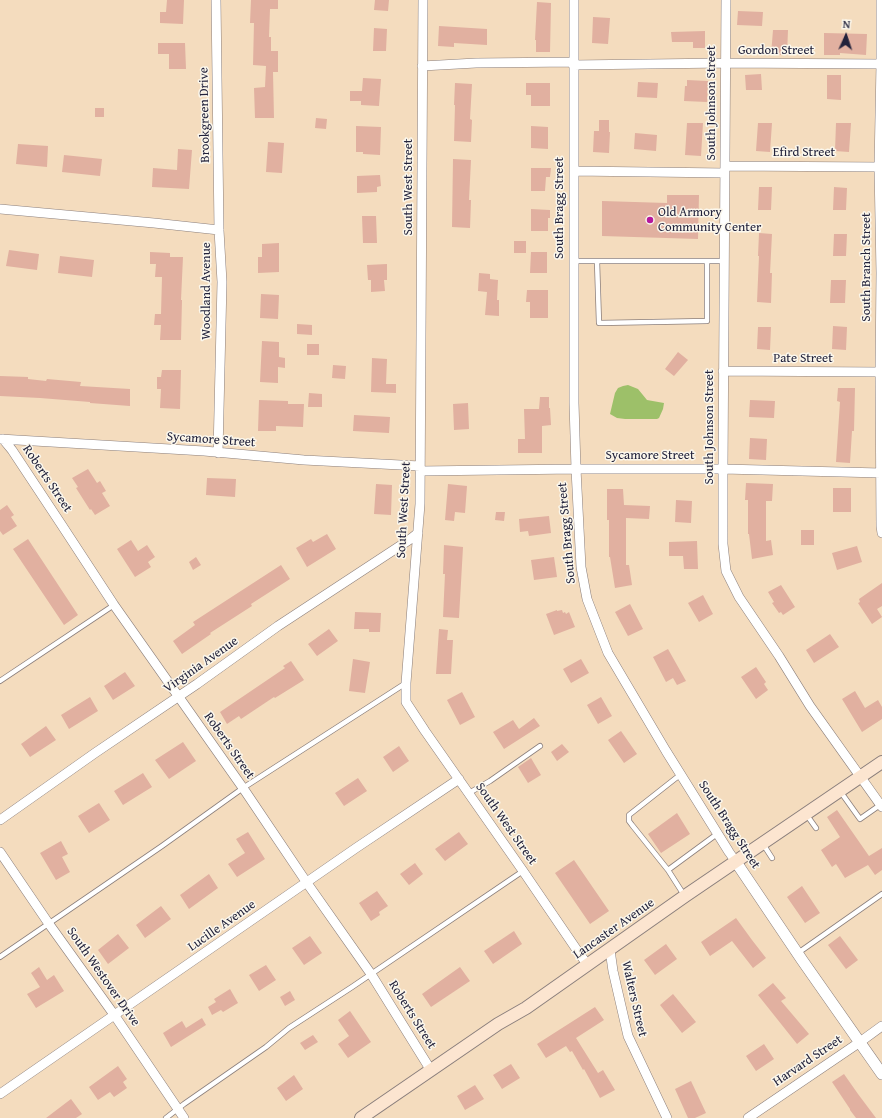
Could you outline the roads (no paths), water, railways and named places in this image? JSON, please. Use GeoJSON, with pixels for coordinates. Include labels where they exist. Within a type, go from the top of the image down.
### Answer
{"type":"FeatureCollection","features":[{"type":"Feature","properties":{"kind":"main road","name":"Lancaster Avenue"},"geometry":{"type":"LineString","coordinates":[[361,1118],[498,1024],[526,1008],[685,896],[882,762]]}},
{"type":"Feature","properties":{"kind":"street","name":"Brookgreen Drive"},"geometry":{"type":"LineString","coordinates":[[216,0],[220,230]]}},
{"type":"Feature","properties":{"kind":"street","name":"South West Street"},"geometry":{"type":"LineString","coordinates":[[422,0],[420,504],[406,683],[406,702],[588,965]]}},
{"type":"Feature","properties":{"kind":"street","name":"South Bragg Street"},"geometry":{"type":"LineString","coordinates":[[574,0],[574,403],[581,567],[587,599],[608,653],[717,834],[882,1074]]}},
{"type":"Feature","properties":{"kind":"street","name":"South Johnson Street"},"geometry":{"type":"LineString","coordinates":[[726,0],[723,372],[723,544],[726,571],[739,597],[779,656],[810,706],[881,806]]}},
{"type":"Feature","properties":{"kind":"street","name":"South Branch Street"},"geometry":{"type":"LineString","coordinates":[[881,0],[882,64],[880,167],[882,533]]}},
{"type":"Feature","properties":{"kind":"street","name":"Gordon Street"},"geometry":{"type":"LineString","coordinates":[[422,66],[476,63],[882,64]]}},
{"type":"Feature","properties":{"kind":"street","name":"Efird Street"},"geometry":{"type":"LineString","coordinates":[[574,170],[880,167]]}},
{"type":"Feature","properties":{"kind":"street","name":"Woodland Avenue"},"geometry":{"type":"LineString","coordinates":[[0,209],[220,230],[222,282],[218,453]]}},
{"type":"Feature","properties":{"kind":"street","name":"Pate Street"},"geometry":{"type":"LineString","coordinates":[[723,372],[881,372]]}},
{"type":"Feature","properties":{"kind":"street","name":"Sycamore Street"},"geometry":{"type":"LineString","coordinates":[[1,439],[420,468],[723,469],[881,473]]}},
{"type":"Feature","properties":{"kind":"street","name":"Roberts Street"},"geometry":{"type":"LineString","coordinates":[[1,439],[12,450],[114,605],[371,974],[430,1071]]}},
{"type":"Feature","properties":{"kind":"street","name":"Virginia Avenue"},"geometry":{"type":"LineString","coordinates":[[0,820],[278,626],[418,533]]}},
{"type":"Feature","properties":{"kind":"street","name":"Lucille Avenue"},"geometry":{"type":"LineString","coordinates":[[0,1094],[115,1016],[356,848],[459,779]]}},
{"type":"Feature","properties":{"kind":"street","name":"South Westover Drive"},"geometry":{"type":"LineString","coordinates":[[0,852],[49,924],[115,1016],[184,1118]]}},
{"type":"Feature","properties":{"kind":"street","name":"Walters Street"},"geometry":{"type":"LineString","coordinates":[[610,950],[613,971],[628,1036],[667,1118]]}},
{"type":"Feature","properties":{"kind":"street","name":"Harvard Street"},"geometry":{"type":"LineString","coordinates":[[748,1118],[882,1026]]}},
{"type":"Feature","properties":{"kind":"lane"},"geometry":{"type":"LineString","coordinates":[[574,261],[724,261]]}},
{"type":"Feature","properties":{"kind":"lane"},"geometry":{"type":"LineString","coordinates":[[597,261],[599,323],[707,321],[707,261]]}},
{"type":"Feature","properties":{"kind":"lane"},"geometry":{"type":"LineString","coordinates":[[0,681],[114,605]]}},
{"type":"Feature","properties":{"kind":"lane"},"geometry":{"type":"LineString","coordinates":[[0,957],[162,846],[242,788],[406,683]]}},
{"type":"Feature","properties":{"kind":"lane"},"geometry":{"type":"LineString","coordinates":[[469,793],[490,781],[540,746]]}},
{"type":"Feature","properties":{"kind":"lane"},"geometry":{"type":"LineString","coordinates":[[681,775],[629,815],[629,821],[668,870],[685,896]]}},
{"type":"Feature","properties":{"kind":"lane"},"geometry":{"type":"LineString","coordinates":[[840,791],[860,819],[881,806]]}},
{"type":"Feature","properties":{"kind":"lane"},"geometry":{"type":"LineString","coordinates":[[806,814],[816,828]]}},
{"type":"Feature","properties":{"kind":"lane"},"geometry":{"type":"LineString","coordinates":[[668,870],[717,834]]}},
{"type":"Feature","properties":{"kind":"lane"},"geometry":{"type":"LineString","coordinates":[[763,844],[772,858]]}},
{"type":"Feature","properties":{"kind":"lane"},"geometry":{"type":"LineString","coordinates":[[166,1118],[266,1047],[288,1028],[352,987],[523,871]]}},
{"type":"Feature","properties":{"kind":"lane"},"geometry":{"type":"LineString","coordinates":[[798,953],[882,894]]}},
{"type":"Feature","properties":{"kind":"place","name":"Old Armory Community Center"},"geometry":{"type":"Point","coordinates":[650,220]}}]}
